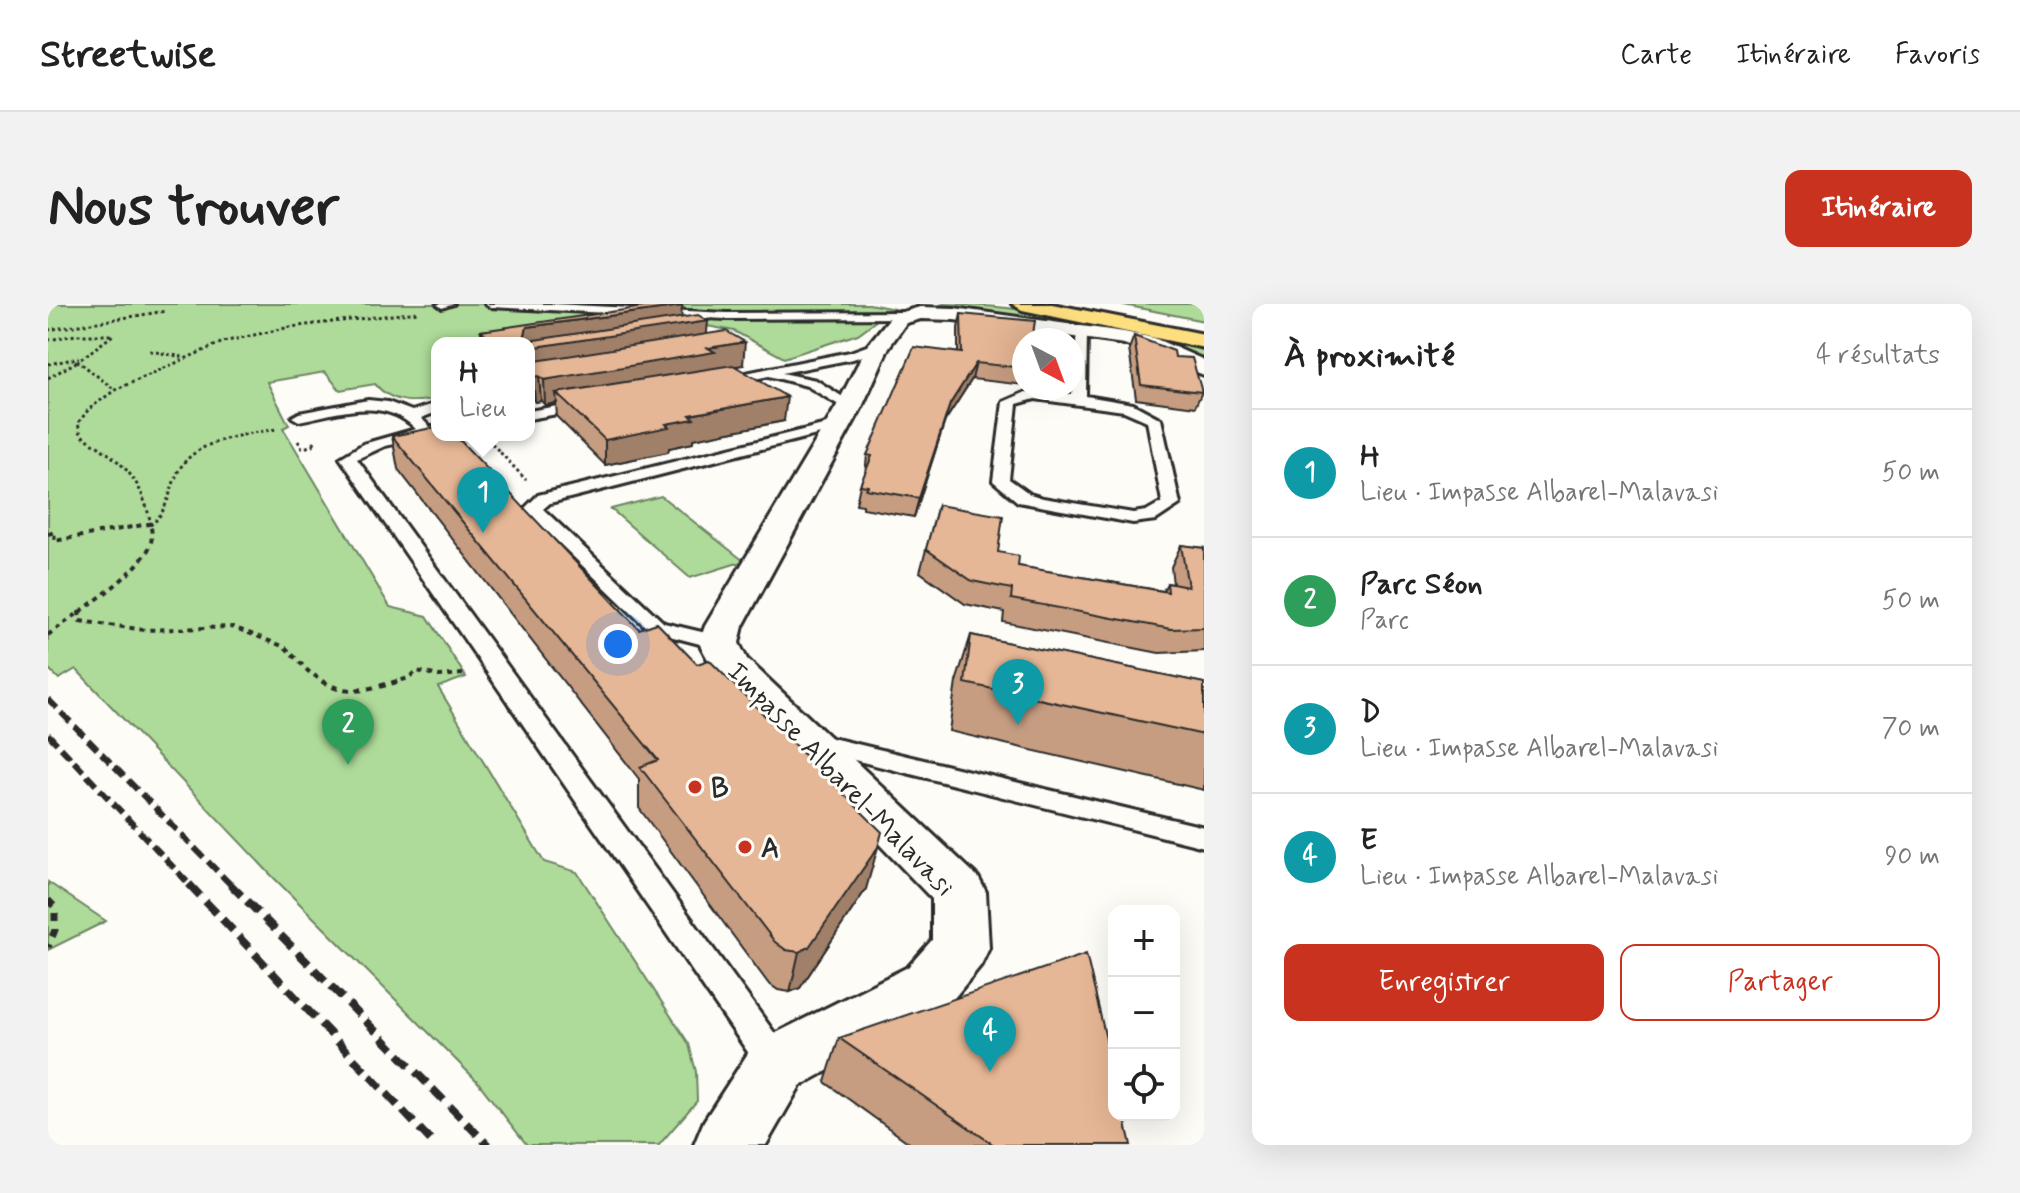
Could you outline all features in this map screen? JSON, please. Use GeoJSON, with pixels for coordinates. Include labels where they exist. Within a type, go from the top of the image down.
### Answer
{"type":"FeatureCollection","features":[{"type":"Feature","properties":{"kind":"highway"},"geometry":{"type":"LineString","coordinates":[[1023,304],[1204,341]]}},
{"type":"Feature","properties":{"kind":"highway"},"geometry":{"type":"LineString","coordinates":[[1083,318],[1204,328]]}},
{"type":"Feature","properties":{"kind":"street"},"geometry":{"type":"LineString","coordinates":[[914,315],[1083,318],[1204,368]]}},
{"type":"Feature","properties":{"kind":"street","name":"Impasse Albarel-Malavasi"},"geometry":{"type":"LineString","coordinates":[[777,1065],[929,985],[961,948],[959,892],[730,665],[719,643],[724,626],[844,416],[878,346],[899,319],[914,315]]}},
{"type":"Feature","properties":{"kind":"street"},"geometry":{"type":"LineString","coordinates":[[728,1145],[777,1065]]}},
{"type":"Feature","properties":{"kind":"lane"},"geometry":{"type":"LineString","coordinates":[[442,305],[449,304]]}},
{"type":"Feature","properties":{"kind":"lane"},"geometry":{"type":"LineString","coordinates":[[490,304],[726,316],[914,315]]}},
{"type":"Feature","properties":{"kind":"lane"},"geometry":{"type":"LineString","coordinates":[[702,385],[764,375],[853,355],[878,346]]}},
{"type":"Feature","properties":{"kind":"lane"},"geometry":{"type":"LineString","coordinates":[[719,643],[657,627],[533,509],[544,499],[844,416],[811,383],[764,375]]}},
{"type":"Feature","properties":{"kind":"lane"},"geometry":{"type":"LineString","coordinates":[[366,388],[380,403],[426,426]]}},
{"type":"Feature","properties":{"kind":"lane"},"geometry":{"type":"LineString","coordinates":[[1040,395],[1079,399],[1128,407],[1154,419],[1171,504],[1162,511],[1133,518],[1041,503],[1024,498],[1001,481],[1010,402],[1025,396],[1040,395]]}},
{"type":"Feature","properties":{"kind":"lane"},"geometry":{"type":"LineString","coordinates":[[535,414],[607,401]]}},
{"type":"Feature","properties":{"kind":"lane"},"geometry":{"type":"LineString","coordinates":[[294,422],[380,403]]}},
{"type":"Feature","properties":{"kind":"lane"},"geometry":{"type":"LineString","coordinates":[[426,426],[363,448],[348,458],[777,1065]]}},
{"type":"Feature","properties":{"kind":"lane"},"geometry":{"type":"LineString","coordinates":[[805,740],[1204,837]]}},
{"type":"Feature","properties":{"kind":"path"},"geometry":{"type":"LineString","coordinates":[[48,635],[139,562],[151,546],[153,524],[135,478],[123,463],[81,435],[78,423],[89,409],[115,390],[184,357],[250,335],[416,312],[442,305]]}},
{"type":"Feature","properties":{"kind":"path"},"geometry":{"type":"LineString","coordinates":[[48,330],[166,311]]}},
{"type":"Feature","properties":{"kind":"path"},"geometry":{"type":"LineString","coordinates":[[48,340],[76,335],[113,335],[48,378]]}},
{"type":"Feature","properties":{"kind":"path"},"geometry":{"type":"LineString","coordinates":[[150,351],[184,357]]}},
{"type":"Feature","properties":{"kind":"path"},"geometry":{"type":"LineString","coordinates":[[48,364],[79,360],[115,390]]}},
{"type":"Feature","properties":{"kind":"path"},"geometry":{"type":"LineString","coordinates":[[48,534],[55,532],[54,541],[153,524],[162,512],[182,465],[191,456],[225,440],[294,422]]}},
{"type":"Feature","properties":{"kind":"path"},"geometry":{"type":"LineString","coordinates":[[490,441],[544,499]]}},
{"type":"Feature","properties":{"kind":"path"},"geometry":{"type":"LineString","coordinates":[[79,610],[80,621],[145,630],[233,627],[285,647],[308,671],[331,687],[360,692],[409,678],[417,671],[439,676],[498,671]]}},
{"type":"Feature","properties":{"kind":"path"},"geometry":{"type":"LineString","coordinates":[[48,900],[55,907],[55,930],[48,947]]}},
{"type":"Feature","properties":{"kind":"green space"},"geometry":{"type":"Polygon","coordinates":[[[48,304],[869,304],[900,310],[881,317],[858,334],[784,358],[734,331],[680,321],[535,342],[535,337],[431,337],[431,399],[419,401],[395,398],[375,384],[340,390],[325,372],[267,382],[289,425],[283,428],[390,607],[427,616],[466,677],[438,687],[544,862],[577,872],[689,1044],[696,1072],[697,1101],[659,1145],[527,1145],[477,1081],[272,876],[76,669],[59,679],[48,668],[48,304]]]}},
{"type":"Feature","properties":{"kind":"green space"},"geometry":{"type":"Polygon","coordinates":[[[943,304],[1041,313],[1204,348],[1204,361],[1160,343],[1084,332],[1084,328],[1054,328],[927,310],[943,304]]]}},
{"type":"Feature","properties":{"kind":"green space"},"geometry":{"type":"Polygon","coordinates":[[[1119,304],[1204,304],[1204,321],[1119,304]]]}},
{"type":"Feature","properties":{"kind":"green space"},"geometry":{"type":"Polygon","coordinates":[[[661,496],[744,561],[690,578],[611,509],[661,496]]]}},
{"type":"Feature","properties":{"kind":"green space"},"geometry":{"type":"Polygon","coordinates":[[[48,882],[106,921],[48,950],[48,882]]]}},
{"type":"Feature","properties":{"kind":"building"},"geometry":{"type":"Polygon","coordinates":[[[665,304],[682,306],[527,327],[524,337],[488,337],[481,331],[665,304]]]}},
{"type":"Feature","properties":{"kind":"building"},"geometry":{"type":"Polygon","coordinates":[[[961,314],[1035,321],[1034,328],[1012,328],[1012,367],[976,363],[950,404],[919,498],[866,489],[868,486],[860,485],[872,456],[867,455],[914,347],[962,353],[961,314]]]}},
{"type":"Feature","properties":{"kind":"building"},"geometry":{"type":"Polygon","coordinates":[[[698,315],[708,321],[535,347],[535,340],[698,315]]]}},
{"type":"Feature","properties":{"kind":"building"},"geometry":{"type":"Polygon","coordinates":[[[726,331],[745,342],[708,348],[715,352],[544,380],[535,377],[535,361],[726,331]]]}},
{"type":"Feature","properties":{"kind":"building"},"geometry":{"type":"Polygon","coordinates":[[[1134,336],[1174,351],[1175,357],[1192,358],[1202,392],[1141,385],[1134,336]]]}},
{"type":"Feature","properties":{"kind":"building"},"geometry":{"type":"Polygon","coordinates":[[[733,365],[787,397],[690,415],[694,419],[605,440],[556,393],[733,365]]]}},
{"type":"Feature","properties":{"kind":"building"},"geometry":{"type":"Polygon","coordinates":[[[431,428],[431,441],[461,441],[639,629],[657,623],[697,664],[709,660],[882,832],[878,847],[809,947],[799,952],[786,950],[775,942],[640,767],[658,760],[392,436],[431,428]]]}},
{"type":"Feature","properties":{"kind":"building"},"geometry":{"type":"Polygon","coordinates":[[[938,505],[1003,516],[998,552],[1019,556],[1018,566],[1168,592],[1167,583],[1188,587],[1181,545],[1204,548],[1204,628],[1171,629],[1011,599],[1012,589],[972,581],[926,549],[938,505]]]}},
{"type":"Feature","properties":{"kind":"building"},"geometry":{"type":"Polygon","coordinates":[[[971,635],[1204,683],[1204,735],[965,683],[971,635]]]}},
{"type":"Feature","properties":{"kind":"building"},"geometry":{"type":"Polygon","coordinates":[[[1086,954],[1108,1048],[1108,1121],[1125,1121],[1131,1145],[994,1145],[839,1038],[1086,954]]]}},
{"type":"Feature","properties":{"kind":"railway"},"geometry":{"type":"LineString","coordinates":[[48,699],[232,886]]}},
{"type":"Feature","properties":{"kind":"railway"},"geometry":{"type":"LineString","coordinates":[[48,734],[191,886]]}},
{"type":"Feature","properties":{"kind":"railway"},"geometry":{"type":"LineString","coordinates":[[189,884],[435,1145]]}},
{"type":"Feature","properties":{"kind":"railway"},"geometry":{"type":"LineString","coordinates":[[230,884],[488,1145]]}},
{"type":"Feature","properties":{"kind":"place","name":"H"},"geometry":{"type":"Point","coordinates":[483,533]}},
{"type":"Feature","properties":{"kind":"place","name":"D"},"geometry":{"type":"Point","coordinates":[1018,725]}},
{"type":"Feature","properties":{"kind":"place","name":"Parc Séon"},"geometry":{"type":"Point","coordinates":[348,765]}},
{"type":"Feature","properties":{"kind":"place","name":"B"},"geometry":{"type":"Point","coordinates":[695,787]}},
{"type":"Feature","properties":{"kind":"place","name":"A"},"geometry":{"type":"Point","coordinates":[745,847]}},
{"type":"Feature","properties":{"kind":"place","name":"E"},"geometry":{"type":"Point","coordinates":[990,1072]}}]}
